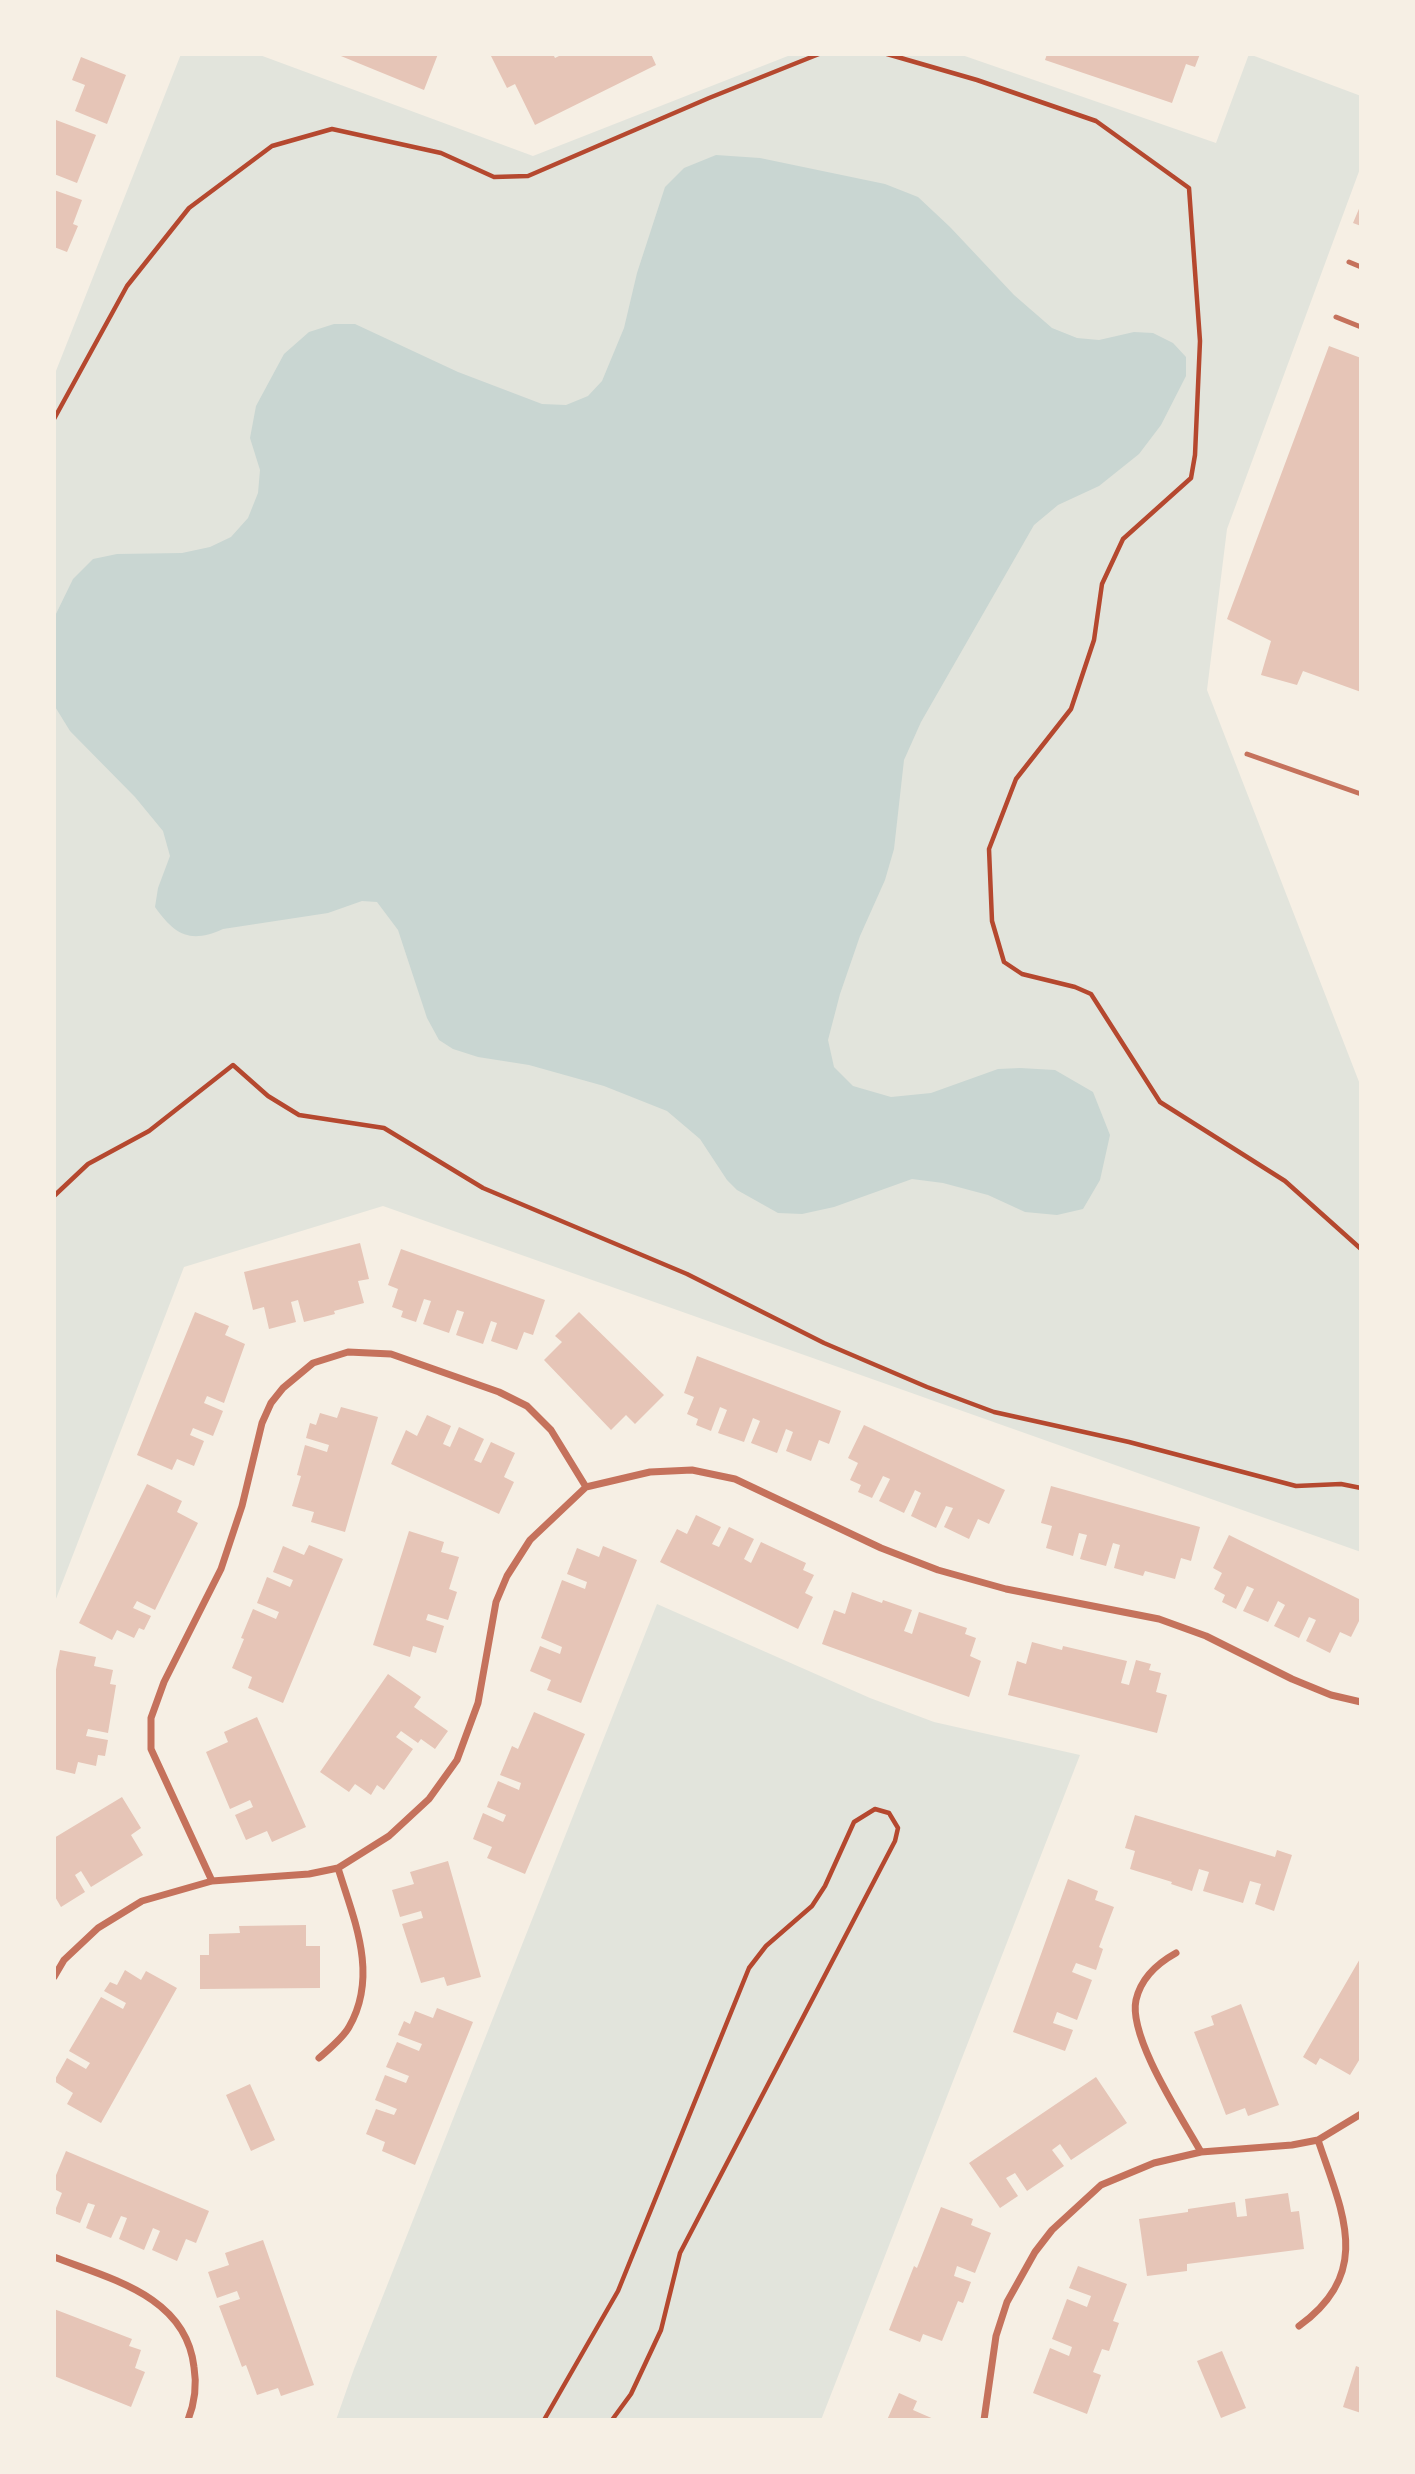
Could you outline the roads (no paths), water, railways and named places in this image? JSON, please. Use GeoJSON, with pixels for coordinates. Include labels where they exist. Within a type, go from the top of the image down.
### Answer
{"type":"FeatureCollection","features":[{"type":"Feature","properties":{"kind":"street"},"geometry":{"type":"LineString","coordinates":[[212,1881],[151,1749],[151,1718],[164,1682],[221,1569],[242,1506],[262,1423],[271,1403],[283,1388],[313,1363],[348,1352],[391,1354],[499,1392],[527,1406],[551,1430],[586,1487]]}},
{"type":"Feature","properties":{"kind":"street"},"geometry":{"type":"LineString","coordinates":[[54,1977],[64,1960],[98,1928],[142,1901],[212,1881],[309,1874],[338,1868],[389,1836],[437,1790],[457,1760],[478,1703],[492,1620],[507,1576],[530,1540],[586,1487],[663,1470],[692,1470],[735,1479],[881,1548],[938,1570],[1006,1589],[1159,1619],[1206,1636],[1331,1695],[1361,1702]]}},
{"type":"Feature","properties":{"kind":"street"},"geometry":{"type":"LineString","coordinates":[[319,2058],[348,2029],[360,2005],[364,1978],[361,1944],[338,1868]]}},
{"type":"Feature","properties":{"kind":"street"},"geometry":{"type":"LineString","coordinates":[[1176,1953],[1159,1962],[1145,1979],[1136,2001],[1137,2026],[1149,2057],[1201,2152]]}},
{"type":"Feature","properties":{"kind":"street"},"geometry":{"type":"LineString","coordinates":[[984,2420],[996,2336],[1007,2302],[1035,2252],[1052,2230],[1101,2185],[1154,2163],[1201,2152],[1292,2145],[1318,2140],[1361,2114]]}},
{"type":"Feature","properties":{"kind":"street"},"geometry":{"type":"LineString","coordinates":[[1299,2326],[1329,2300],[1344,2268],[1346,2244],[1343,2216],[1318,2140]]}},
{"type":"Feature","properties":{"kind":"street"},"geometry":{"type":"LineString","coordinates":[[54,2257],[135,2289],[157,2302],[173,2318],[192,2348],[196,2383],[188,2420]]}},
{"type":"Feature","properties":{"kind":"lane"},"geometry":{"type":"LineString","coordinates":[[1349,262],[1361,267]]}},
{"type":"Feature","properties":{"kind":"lane"},"geometry":{"type":"LineString","coordinates":[[1336,317],[1361,327]]}},
{"type":"Feature","properties":{"kind":"lane"},"geometry":{"type":"LineString","coordinates":[[1247,754],[1361,794]]}}]}
